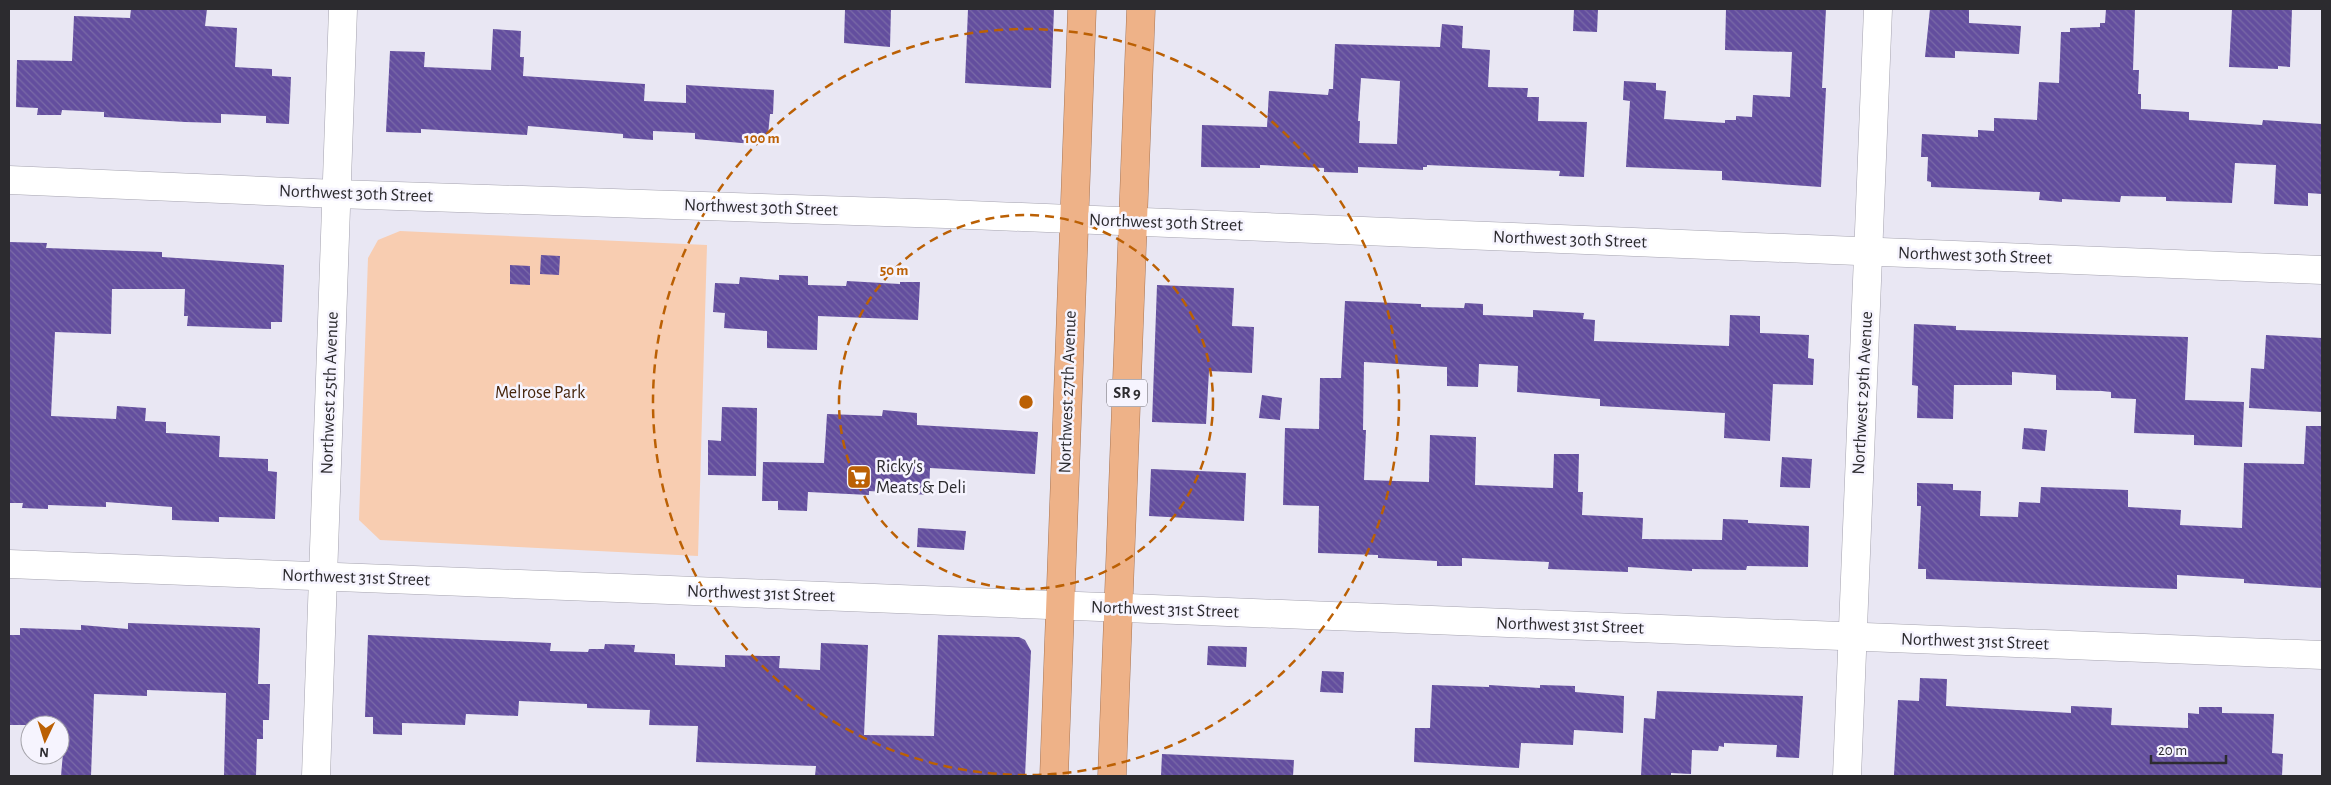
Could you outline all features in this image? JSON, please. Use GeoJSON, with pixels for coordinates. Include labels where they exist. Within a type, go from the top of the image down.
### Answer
{"type":"FeatureCollection","features":[{"type":"Feature","properties":{"kind":"highway","name":"Northwest 27th Avenue"},"geometry":{"type":"LineString","coordinates":[[1054,776],[1082,9]]}},
{"type":"Feature","properties":{"kind":"highway","name":"SR 9"},"geometry":{"type":"LineString","coordinates":[[1112,776],[1140,9]]}},
{"type":"Feature","properties":{"kind":"street","name":"Northwest 25th Avenue"},"geometry":{"type":"LineString","coordinates":[[316,776],[343,9]]}},
{"type":"Feature","properties":{"kind":"street","name":"Northwest 29th Avenue"},"geometry":{"type":"LineString","coordinates":[[1847,776],[1878,9]]}},
{"type":"Feature","properties":{"kind":"street","name":"Northwest 30th Street"},"geometry":{"type":"LineString","coordinates":[[9,180],[337,194],[1133,222],[2322,270]]}},
{"type":"Feature","properties":{"kind":"street","name":"Northwest 31st Street"},"geometry":{"type":"LineString","coordinates":[[9,564],[2322,655]]}},
{"type":"Feature","properties":{"kind":"green space","name":"Melrose Park"},"geometry":{"type":"Polygon","coordinates":[[[400,231],[707,245],[698,556],[380,540],[359,520],[368,258],[378,240],[400,231]]]}},
{"type":"Feature","properties":{"kind":"building"},"geometry":{"type":"Polygon","coordinates":[[[131,9],[207,9],[205,26],[237,28],[235,67],[272,69],[272,76],[291,77],[289,124],[266,123],[266,116],[221,114],[221,123],[104,117],[104,112],[62,110],[61,115],[37,115],[38,108],[16,107],[17,60],[72,61],[74,16],[130,18],[131,9]]]}},
{"type":"Feature","properties":{"kind":"building"},"geometry":{"type":"Polygon","coordinates":[[[845,9],[891,9],[890,47],[844,43],[845,9]]]}},
{"type":"Feature","properties":{"kind":"building"},"geometry":{"type":"Polygon","coordinates":[[[968,9],[1054,9],[1051,88],[965,83],[968,9]]]}},
{"type":"Feature","properties":{"kind":"building"},"geometry":{"type":"Polygon","coordinates":[[[1574,9],[1598,9],[1597,32],[1573,31],[1574,9]]]}},
{"type":"Feature","properties":{"kind":"building"},"geometry":{"type":"Polygon","coordinates":[[[1726,9],[1826,9],[1822,88],[1826,88],[1821,187],[1722,180],[1722,171],[1626,167],[1630,101],[1623,100],[1624,81],[1656,83],[1656,90],[1666,91],[1664,119],[1725,123],[1725,120],[1736,120],[1736,116],[1752,117],[1753,95],[1790,97],[1792,52],[1725,50],[1726,9]]]}},
{"type":"Feature","properties":{"kind":"building"},"geometry":{"type":"Polygon","coordinates":[[[1930,9],[1969,9],[1969,23],[2021,26],[2019,54],[1955,51],[1955,58],[1925,57],[1930,9]]]}},
{"type":"Feature","properties":{"kind":"building"},"geometry":{"type":"Polygon","coordinates":[[[2106,9],[2135,9],[2133,70],[2139,70],[2138,94],[2141,94],[2141,109],[2189,112],[2189,120],[2262,125],[2263,120],[2322,124],[2322,194],[2308,193],[2308,206],[2274,204],[2276,165],[2235,163],[2232,203],[2166,201],[2166,197],[2121,196],[2120,202],[2062,199],[2062,202],[2039,200],[2040,192],[1931,187],[1931,182],[1927,181],[1928,157],[1921,157],[1922,134],[1978,137],[1978,130],[1994,131],[1994,118],[2037,120],[2039,82],[2059,83],[2061,32],[2070,32],[2070,28],[2100,27],[2100,23],[2105,23],[2106,9]]]}},
{"type":"Feature","properties":{"kind":"building"},"geometry":{"type":"Polygon","coordinates":[[[2232,9],[2292,9],[2290,67],[2278,66],[2278,69],[2229,67],[2232,9]]]}},
{"type":"Feature","properties":{"kind":"building"},"geometry":{"type":"Polygon","coordinates":[[[1442,24],[1463,26],[1462,48],[1490,50],[1488,87],[1528,88],[1527,97],[1539,97],[1538,121],[1587,122],[1584,177],[1559,176],[1560,171],[1427,165],[1427,167],[1423,167],[1423,170],[1358,167],[1358,173],[1324,172],[1324,168],[1260,165],[1260,168],[1201,167],[1202,125],[1267,127],[1269,91],[1328,95],[1329,89],[1333,89],[1335,44],[1440,47],[1442,24]],[[1361,78],[1358,121],[1360,121],[1359,143],[1397,144],[1400,81],[1361,78]]]}},
{"type":"Feature","properties":{"kind":"building"},"geometry":{"type":"Polygon","coordinates":[[[493,29],[521,31],[520,57],[524,57],[523,76],[645,84],[644,101],[686,103],[686,85],[774,90],[773,114],[770,114],[768,135],[753,135],[753,144],[695,139],[695,133],[653,131],[653,140],[623,138],[623,134],[528,126],[527,135],[421,129],[421,133],[386,132],[390,51],[425,52],[424,67],[491,70],[493,29]]]}},
{"type":"Feature","properties":{"kind":"building"},"geometry":{"type":"Polygon","coordinates":[[[9,242],[47,243],[46,248],[162,252],[162,257],[284,265],[282,322],[271,322],[271,329],[187,326],[188,316],[184,316],[185,289],[112,289],[111,334],[55,332],[51,416],[116,419],[117,406],[146,408],[145,421],[166,422],[166,433],[220,436],[219,457],[268,459],[268,471],[277,472],[275,519],[219,517],[219,522],[172,520],[172,507],[106,502],[106,507],[48,505],[48,509],[22,508],[23,503],[9,503],[9,242]]]}},
{"type":"Feature","properties":{"kind":"building"},"geometry":{"type":"Polygon","coordinates":[[[541,255],[560,256],[559,275],[540,274],[541,255]]]}},
{"type":"Feature","properties":{"kind":"building"},"geometry":{"type":"Polygon","coordinates":[[[510,265],[530,266],[530,285],[510,284],[510,265]]]}},
{"type":"Feature","properties":{"kind":"building"},"geometry":{"type":"Polygon","coordinates":[[[779,275],[808,276],[808,285],[846,286],[847,281],[900,284],[900,282],[920,282],[918,320],[818,316],[817,350],[767,348],[767,331],[724,328],[725,313],[713,312],[715,283],[739,284],[740,277],[779,280],[779,275]]]}},
{"type":"Feature","properties":{"kind":"building"},"geometry":{"type":"Polygon","coordinates":[[[1157,285],[1234,288],[1232,326],[1254,327],[1252,373],[1209,371],[1206,424],[1152,422],[1157,285]]]}},
{"type":"Feature","properties":{"kind":"building"},"geometry":{"type":"Polygon","coordinates":[[[1345,301],[1421,304],[1421,307],[1464,308],[1465,303],[1483,304],[1483,315],[1533,317],[1533,310],[1584,313],[1583,319],[1595,320],[1594,341],[1729,346],[1730,315],[1760,316],[1760,333],[1809,335],[1808,358],[1814,359],[1813,385],[1773,384],[1770,441],[1724,438],[1725,413],[1600,406],[1600,399],[1517,392],[1518,366],[1479,364],[1478,387],[1447,386],[1447,367],[1364,362],[1363,430],[1366,430],[1364,480],[1429,482],[1430,435],[1476,437],[1475,485],[1553,488],[1554,454],[1579,454],[1578,492],[1583,492],[1582,515],[1643,518],[1642,539],[1722,540],[1723,519],[1748,520],[1748,523],[1809,526],[1808,567],[1747,566],[1746,570],[1692,569],[1692,571],[1628,567],[1628,572],[1548,569],[1549,562],[1462,558],[1462,566],[1437,566],[1437,561],[1378,558],[1378,555],[1318,553],[1319,506],[1283,505],[1285,428],[1319,429],[1320,378],[1341,378],[1345,301]]]}},
{"type":"Feature","properties":{"kind":"building"},"geometry":{"type":"Polygon","coordinates":[[[1914,324],[1956,326],[1956,330],[2188,337],[2185,400],[2244,402],[2242,447],[2194,445],[2194,435],[2134,433],[2136,399],[2111,398],[2111,392],[2056,390],[2056,375],[2012,372],[2012,385],[1954,385],[1953,419],[1917,418],[1918,386],[1912,385],[1914,324]]]}},
{"type":"Feature","properties":{"kind":"building"},"geometry":{"type":"Polygon","coordinates":[[[2266,335],[2322,338],[2322,412],[2249,408],[2251,368],[2264,369],[2266,335]]]}},
{"type":"Feature","properties":{"kind":"building"},"geometry":{"type":"Polygon","coordinates":[[[1262,395],[1282,398],[1280,420],[1259,418],[1262,395]]]}},
{"type":"Feature","properties":{"kind":"building"},"geometry":{"type":"Polygon","coordinates":[[[722,407],[757,408],[756,476],[708,475],[708,440],[721,441],[722,407]]]}},
{"type":"Feature","properties":{"kind":"building"},"geometry":{"type":"Polygon","coordinates":[[[883,410],[917,413],[917,425],[1038,432],[1035,474],[930,468],[929,495],[869,491],[869,495],[808,492],[807,511],[778,510],[778,501],[762,501],[763,462],[824,463],[827,414],[882,416],[883,410]]]}},
{"type":"Feature","properties":{"kind":"building"},"geometry":{"type":"Polygon","coordinates":[[[2306,426],[2322,426],[2322,588],[2244,583],[2244,579],[2177,575],[2177,589],[1926,579],[1926,569],[1918,569],[1921,506],[1917,506],[1917,483],[1953,484],[1953,490],[1981,491],[1980,516],[2018,517],[2019,502],[2040,503],[2041,487],[2128,490],[2128,507],[2181,510],[2180,525],[2242,528],[2244,463],[2304,464],[2306,426]]]}},
{"type":"Feature","properties":{"kind":"building"},"geometry":{"type":"Polygon","coordinates":[[[2024,428],[2047,430],[2045,451],[2022,449],[2024,428]]]}},
{"type":"Feature","properties":{"kind":"building"},"geometry":{"type":"Polygon","coordinates":[[[1782,457],[1812,459],[1810,488],[1780,487],[1782,457]]]}},
{"type":"Feature","properties":{"kind":"building"},"geometry":{"type":"Polygon","coordinates":[[[1151,469],[1246,473],[1244,521],[1149,516],[1151,469]]]}},
{"type":"Feature","properties":{"kind":"building"},"geometry":{"type":"Polygon","coordinates":[[[918,528],[966,531],[964,550],[917,547],[918,528]]]}},
{"type":"Feature","properties":{"kind":"building"},"geometry":{"type":"Polygon","coordinates":[[[128,623],[260,628],[258,684],[270,684],[269,720],[263,720],[263,739],[257,739],[256,776],[224,776],[226,693],[147,690],[147,696],[94,694],[91,776],[61,776],[62,765],[70,765],[70,715],[20,715],[20,725],[9,725],[9,635],[20,635],[20,628],[81,630],[81,625],[128,629],[128,623]]]}},
{"type":"Feature","properties":{"kind":"building"},"geometry":{"type":"Polygon","coordinates":[[[368,635],[551,643],[550,651],[588,652],[589,649],[604,649],[605,644],[635,645],[634,652],[675,654],[675,665],[725,667],[725,655],[780,656],[779,668],[820,670],[821,643],[868,645],[864,735],[934,736],[938,635],[1019,637],[1025,640],[1031,651],[1025,776],[815,776],[816,766],[696,762],[698,726],[649,725],[650,710],[587,708],[587,704],[519,701],[518,716],[466,714],[465,725],[402,723],[402,735],[373,734],[373,717],[365,717],[368,635]]]}},
{"type":"Feature","properties":{"kind":"building"},"geometry":{"type":"Polygon","coordinates":[[[1208,646],[1247,647],[1246,667],[1207,665],[1208,646]]]}},
{"type":"Feature","properties":{"kind":"building"},"geometry":{"type":"Polygon","coordinates":[[[1322,671],[1344,672],[1343,693],[1320,692],[1322,671]]]}},
{"type":"Feature","properties":{"kind":"building"},"geometry":{"type":"Polygon","coordinates":[[[1920,678],[1947,679],[1946,706],[2071,713],[2071,706],[2112,708],[2111,725],[2188,728],[2188,713],[2199,714],[2199,707],[2222,707],[2222,713],[2274,714],[2272,753],[2283,754],[2282,776],[1894,775],[1898,700],[1919,701],[1920,678]]]}},
{"type":"Feature","properties":{"kind":"building"},"geometry":{"type":"Polygon","coordinates":[[[1432,685],[1489,687],[1489,685],[1540,688],[1540,685],[1575,686],[1575,692],[1624,696],[1623,733],[1574,730],[1573,745],[1521,743],[1519,768],[1414,762],[1415,728],[1430,728],[1432,685]]]}},
{"type":"Feature","properties":{"kind":"building"},"geometry":{"type":"Polygon","coordinates":[[[1657,691],[1803,696],[1799,758],[1776,757],[1777,745],[1724,743],[1724,747],[1719,746],[1718,751],[1692,750],[1691,774],[1671,773],[1671,776],[1641,776],[1644,718],[1655,719],[1657,691]]]}},
{"type":"Feature","properties":{"kind":"building"},"geometry":{"type":"Polygon","coordinates":[[[1162,754],[1294,760],[1293,776],[1161,776],[1162,754]]]}},
{"type":"Feature","properties":{"kind":"place","name":"Ricky's Meats & Deli"},"geometry":{"type":"Point","coordinates":[859,477]}}]}
